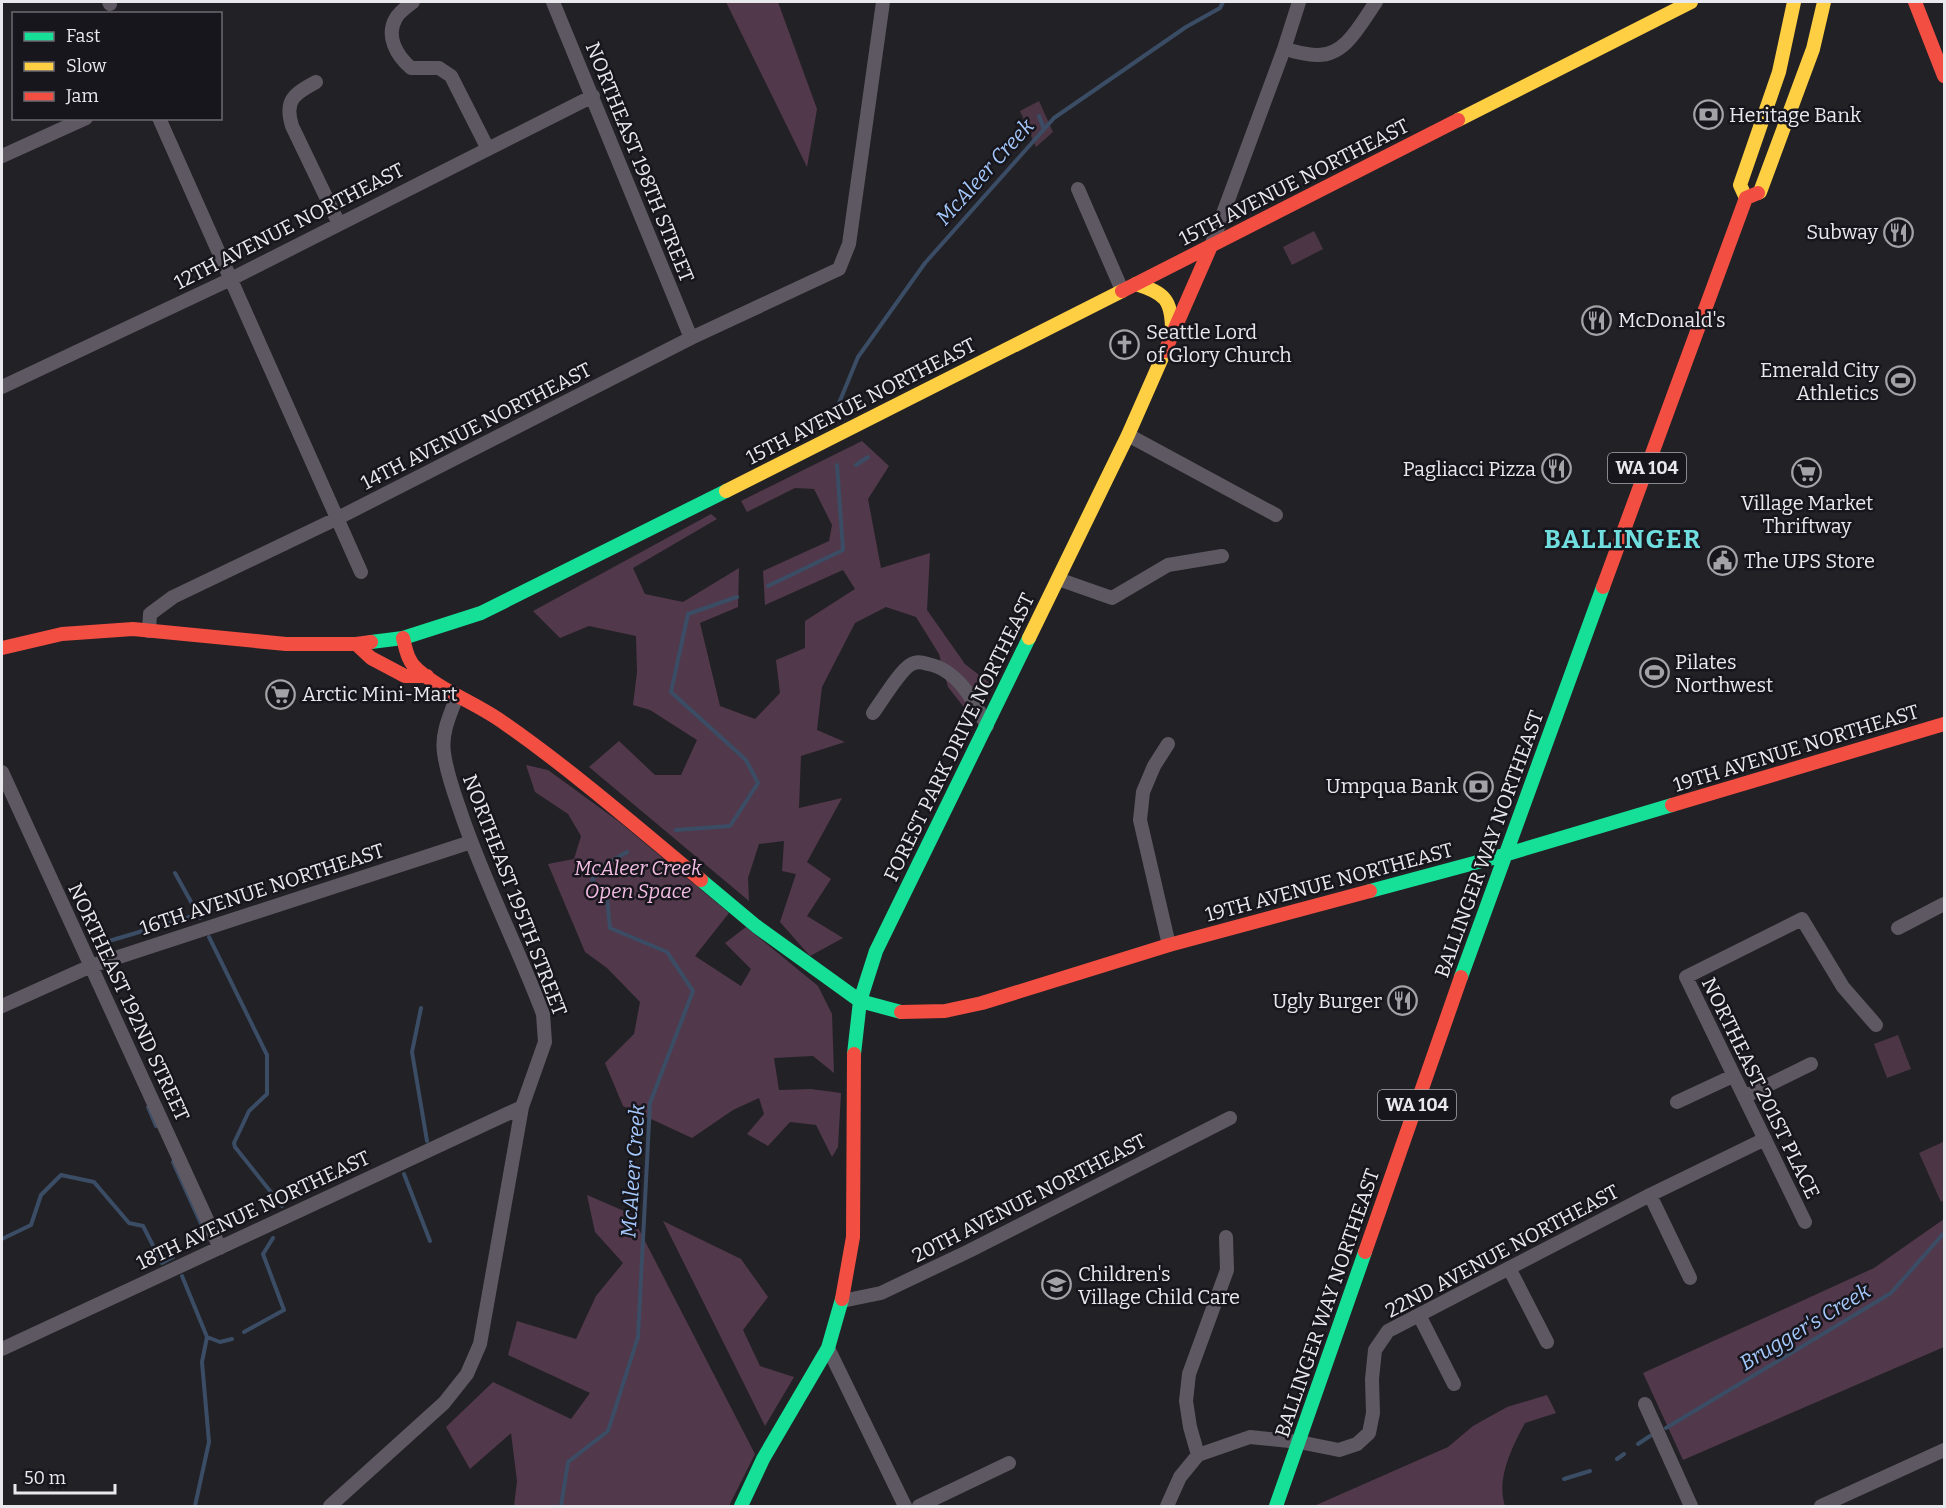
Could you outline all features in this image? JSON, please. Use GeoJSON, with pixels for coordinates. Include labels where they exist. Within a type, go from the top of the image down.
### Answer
{"type":"FeatureCollection","features":[{"type":"Feature","properties":{"kind":"main road","name":"15TH AVENUE NORTHEAST"},"geometry":{"type":"LineString","coordinates":[[2,648],[62,634],[133,629],[286,644],[356,644],[403,638],[481,613],[884,412],[1691,2]]}},
{"type":"Feature","properties":{"kind":"main road"},"geometry":{"type":"LineString","coordinates":[[1800,86],[1801,49],[1812,2]]}},
{"type":"Feature","properties":{"kind":"main road","name":"BALLINGER WAY NORTHEAST"},"geometry":{"type":"LineString","coordinates":[[1746,198],[1760,192],[1813,49],[1824,2]]}},
{"type":"Feature","properties":{"kind":"main road"},"geometry":{"type":"LineString","coordinates":[[1916,2],[1942,61],[1944,76]]}},
{"type":"Feature","properties":{"kind":"main road","name":"BALLINGER WAY NORTHEAST"},"geometry":{"type":"LineString","coordinates":[[1276,1506],[1504,855],[1746,198],[1740,185],[1773,90],[1793,4]]}},
{"type":"Feature","properties":{"kind":"main road"},"geometry":{"type":"LineString","coordinates":[[1922,18],[1938,26]]}},
{"type":"Feature","properties":{"kind":"main road","name":"FOREST PARK DRIVE NORTHEAST"},"geometry":{"type":"LineString","coordinates":[[741,1506],[763,1459],[828,1348],[842,1301],[852,1237],[853,1059],[860,1001],[876,951],[1128,435],[1211,246]]}},
{"type":"Feature","properties":{"kind":"main road"},"geometry":{"type":"LineString","coordinates":[[1136,284],[1155,289],[1166,297],[1173,309],[1172,336]]}},
{"type":"Feature","properties":{"kind":"main road"},"geometry":{"type":"LineString","coordinates":[[403,638],[409,661],[427,676],[502,721],[567,770],[756,926],[860,1001]]}},
{"type":"Feature","properties":{"kind":"main road"},"geometry":{"type":"LineString","coordinates":[[356,644],[371,658],[405,676],[427,676]]}},
{"type":"Feature","properties":{"kind":"main road","name":"19TH AVENUE NORTHEAST"},"geometry":{"type":"LineString","coordinates":[[860,1001],[899,1012],[945,1011],[982,1004],[1169,945],[1504,855],[1944,724]]}},
{"type":"Feature","properties":{"kind":"street"},"geometry":{"type":"LineString","coordinates":[[413,2],[396,16],[392,28],[392,42],[399,58],[411,68],[439,68],[451,76],[488,148]]}},
{"type":"Feature","properties":{"kind":"street","name":"NORTHEAST 198TH STREET"},"geometry":{"type":"LineString","coordinates":[[553,2],[691,338]]}},
{"type":"Feature","properties":{"kind":"street","name":"14TH AVENUE NORTHEAST"},"geometry":{"type":"LineString","coordinates":[[149,631],[150,614],[173,597],[338,518],[691,338],[838,269],[849,244],[883,2]]}},
{"type":"Feature","properties":{"kind":"street","name":"FOREST PARK DRIVE NORTHEAST"},"geometry":{"type":"LineString","coordinates":[[1211,246],[1284,49],[1299,2]]}},
{"type":"Feature","properties":{"kind":"street"},"geometry":{"type":"LineString","coordinates":[[1284,49],[1316,56],[1335,52],[1352,38],[1376,2]]}},
{"type":"Feature","properties":{"kind":"street"},"geometry":{"type":"LineString","coordinates":[[316,82],[296,93],[287,112],[339,224]]}},
{"type":"Feature","properties":{"kind":"street","name":"12TH AVENUE NORTHEAST"},"geometry":{"type":"LineString","coordinates":[[2,387],[231,279],[593,96]]}},
{"type":"Feature","properties":{"kind":"street"},"geometry":{"type":"LineString","coordinates":[[2,156],[82,120]]}},
{"type":"Feature","properties":{"kind":"street"},"geometry":{"type":"LineString","coordinates":[[160,120],[362,572]]}},
{"type":"Feature","properties":{"kind":"street"},"geometry":{"type":"LineString","coordinates":[[1078,189],[1122,290]]}},
{"type":"Feature","properties":{"kind":"street"},"geometry":{"type":"LineString","coordinates":[[1128,435],[1276,515]]}},
{"type":"Feature","properties":{"kind":"street"},"geometry":{"type":"LineString","coordinates":[[1058,579],[1112,598],[1168,565],[1222,556]]}},
{"type":"Feature","properties":{"kind":"street"},"geometry":{"type":"LineString","coordinates":[[873,713],[909,666],[919,662],[935,665],[954,678],[971,699],[987,726]]}},
{"type":"Feature","properties":{"kind":"street","name":"NORTHEAST 195TH STREET"},"geometry":{"type":"LineString","coordinates":[[330,1506],[444,1403],[467,1374],[480,1344],[522,1107],[544,1041],[543,1014],[471,842],[450,782],[444,752],[446,726],[457,696]]}},
{"type":"Feature","properties":{"kind":"street"},"geometry":{"type":"LineString","coordinates":[[1168,744],[1154,766],[1143,792],[1140,820],[1169,945]]}},
{"type":"Feature","properties":{"kind":"street","name":"NORTHEAST 192ND STREET"},"geometry":{"type":"LineString","coordinates":[[2,772],[220,1248]]}},
{"type":"Feature","properties":{"kind":"street","name":"16TH AVENUE NORTHEAST"},"geometry":{"type":"LineString","coordinates":[[2,1006],[91,966],[471,842]]}},
{"type":"Feature","properties":{"kind":"street"},"geometry":{"type":"LineString","coordinates":[[1898,928],[1944,904]]}},
{"type":"Feature","properties":{"kind":"street","name":"NORTHEAST 201ST PLACE"},"geometry":{"type":"LineString","coordinates":[[1805,1222],[1686,977],[1802,919],[1843,987],[1876,1025]]}},
{"type":"Feature","properties":{"kind":"street"},"geometry":{"type":"LineString","coordinates":[[1744,1097],[1811,1064]]}},
{"type":"Feature","properties":{"kind":"street"},"geometry":{"type":"LineString","coordinates":[[1677,1102],[1733,1076]]}},
{"type":"Feature","properties":{"kind":"street","name":"18TH AVENUE NORTHEAST"},"geometry":{"type":"LineString","coordinates":[[2,1349],[522,1107]]}},
{"type":"Feature","properties":{"kind":"street","name":"20TH AVENUE NORTHEAST"},"geometry":{"type":"LineString","coordinates":[[842,1301],[880,1293],[969,1251],[1230,1118]]}},
{"type":"Feature","properties":{"kind":"street","name":"22ND AVENUE NORTHEAST"},"geometry":{"type":"LineString","coordinates":[[1299,1442],[1339,1450],[1357,1444],[1369,1432],[1373,1413],[1372,1379],[1375,1350],[1388,1331],[1650,1195],[1765,1139]]}},
{"type":"Feature","properties":{"kind":"street"},"geometry":{"type":"LineString","coordinates":[[1650,1195],[1690,1278]]}},
{"type":"Feature","properties":{"kind":"street"},"geometry":{"type":"LineString","coordinates":[[1198,1455],[1186,1401],[1189,1374],[1227,1270],[1226,1238]]}},
{"type":"Feature","properties":{"kind":"street"},"geometry":{"type":"LineString","coordinates":[[1509,1268],[1547,1342]]}},
{"type":"Feature","properties":{"kind":"street"},"geometry":{"type":"LineString","coordinates":[[1419,1315],[1454,1384]]}},
{"type":"Feature","properties":{"kind":"street"},"geometry":{"type":"LineString","coordinates":[[828,1348],[905,1506]]}},
{"type":"Feature","properties":{"kind":"street"},"geometry":{"type":"LineString","coordinates":[[1645,1404],[1691,1506]]}},
{"type":"Feature","properties":{"kind":"street"},"geometry":{"type":"LineString","coordinates":[[1167,1506],[1180,1477],[1198,1455],[1250,1437],[1299,1442]]}},
{"type":"Feature","properties":{"kind":"street"},"geometry":{"type":"LineString","coordinates":[[1821,1506],[1944,1450]]}},
{"type":"Feature","properties":{"kind":"street"},"geometry":{"type":"LineString","coordinates":[[919,1506],[1009,1463]]}},
{"type":"Feature","properties":{"kind":"shaded area"},"geometry":{"type":"Polygon","coordinates":[[[1039,101],[1053,132],[1036,147],[1020,111],[1039,101]]]}},
{"type":"Feature","properties":{"kind":"shaded area"},"geometry":{"type":"Polygon","coordinates":[[[1314,231],[1323,249],[1292,265],[1283,247],[1314,231]]]}},
{"type":"Feature","properties":{"kind":"shaded area"},"geometry":{"type":"Polygon","coordinates":[[[1898,1035],[1911,1069],[1887,1078],[1874,1044],[1898,1035]]]}},
{"type":"Feature","properties":{"kind":"shaded area"},"geometry":{"type":"Polygon","coordinates":[[[1943,1142],[1944,1200],[1941,1202],[1919,1153],[1943,1142]]]}},
{"type":"Feature","properties":{"kind":"green space"},"geometry":{"type":"Polygon","coordinates":[[[726,2],[778,2],[817,109],[807,167],[726,2]]]}},
{"type":"Feature","properties":{"kind":"green space"},"geometry":{"type":"Polygon","coordinates":[[[862,441],[889,466],[868,499],[881,568],[930,553],[927,610],[965,664],[993,686],[966,710],[948,687],[939,654],[916,617],[886,607],[855,623],[822,687],[817,730],[845,742],[801,756],[799,808],[842,798],[807,862],[831,879],[807,916],[843,938],[810,956],[780,922],[796,874],[782,871],[784,841],[759,844],[748,878],[749,901],[589,767],[619,741],[655,775],[681,775],[697,740],[650,710],[633,705],[637,672],[636,636],[589,626],[560,638],[533,611],[711,514],[717,519],[633,568],[645,594],[683,602],[739,568],[738,607],[700,623],[720,706],[755,719],[780,693],[776,660],[805,648],[805,621],[855,589],[843,570],[765,605],[763,571],[829,541],[832,525],[814,489],[795,488],[747,512],[741,501],[862,441]]]}},
{"type":"Feature","properties":{"kind":"green space","name":"McAleer Creek Open Space"},"geometry":{"type":"Polygon","coordinates":[[[526,765],[548,770],[618,821],[729,913],[695,956],[741,986],[751,969],[725,943],[746,927],[818,986],[832,1014],[834,1073],[813,1056],[774,1058],[779,1090],[811,1089],[841,1093],[838,1147],[832,1157],[816,1125],[790,1122],[768,1146],[747,1134],[764,1114],[759,1098],[733,1110],[692,1138],[623,1106],[605,1063],[634,1034],[640,1002],[607,968],[585,952],[548,864],[574,859],[581,836],[568,814],[535,792],[526,765]]]}},
{"type":"Feature","properties":{"kind":"green space"},"geometry":{"type":"Polygon","coordinates":[[[587,1195],[631,1214],[755,1454],[729,1506],[514,1506],[517,1481],[511,1433],[470,1469],[446,1427],[493,1382],[571,1419],[590,1393],[508,1355],[517,1321],[576,1339],[596,1296],[623,1263],[595,1232],[587,1195]]]}},
{"type":"Feature","properties":{"kind":"green space"},"geometry":{"type":"Polygon","coordinates":[[[1944,1219],[1944,1347],[1683,1460],[1643,1373],[1874,1268],[1944,1219]]]}},
{"type":"Feature","properties":{"kind":"green space"},"geometry":{"type":"Polygon","coordinates":[[[663,1221],[741,1259],[768,1297],[743,1330],[760,1366],[794,1377],[765,1426],[663,1221]]]}},
{"type":"Feature","properties":{"kind":"green space"},"geometry":{"type":"Polygon","coordinates":[[[1547,1395],[1556,1413],[1525,1423],[1515,1442],[1504,1474],[1502,1485],[1505,1506],[1314,1506],[1448,1447],[1473,1426],[1507,1407],[1547,1395]]]}},
{"type":"Feature","properties":{"kind":"waterway","name":"McAleer Creek"},"geometry":{"type":"LineString","coordinates":[[832,420],[858,357],[925,263],[1054,118],[1186,27],[1220,8],[1223,2]]}},
{"type":"Feature","properties":{"kind":"waterway"},"geometry":{"type":"LineString","coordinates":[[1039,116],[1044,129]]}},
{"type":"Feature","properties":{"kind":"waterway"},"geometry":{"type":"LineString","coordinates":[[856,465],[868,457]]}},
{"type":"Feature","properties":{"kind":"waterway","name":"McAleer Creek"},"geometry":{"type":"LineString","coordinates":[[768,586],[843,550],[837,465]]}},
{"type":"Feature","properties":{"kind":"waterway","name":"McAleer Creek"},"geometry":{"type":"LineString","coordinates":[[676,830],[730,826],[758,783],[746,760],[671,692],[688,614],[737,597]]}},
{"type":"Feature","properties":{"kind":"waterway","name":"McAleer Creek"},"geometry":{"type":"LineString","coordinates":[[561,1506],[568,1462],[608,1431],[638,1337],[650,1103],[693,991],[667,952],[610,928],[607,897],[592,880],[603,866],[627,852]]}},
{"type":"Feature","properties":{"kind":"waterway"},"geometry":{"type":"LineString","coordinates":[[175,873],[200,918]]}},
{"type":"Feature","properties":{"kind":"waterway"},"geometry":{"type":"LineString","coordinates":[[109,941],[210,911]]}},
{"type":"Feature","properties":{"kind":"waterway"},"geometry":{"type":"LineString","coordinates":[[209,937],[267,1055],[267,1094],[249,1111],[234,1143],[235,1147],[282,1206]]}},
{"type":"Feature","properties":{"kind":"waterway"},"geometry":{"type":"LineString","coordinates":[[421,1008],[412,1052],[427,1141]]}},
{"type":"Feature","properties":{"kind":"waterway"},"geometry":{"type":"LineString","coordinates":[[148,1107],[156,1126]]}},
{"type":"Feature","properties":{"kind":"waterway"},"geometry":{"type":"LineString","coordinates":[[173,1162],[202,1226]]}},
{"type":"Feature","properties":{"kind":"waterway"},"geometry":{"type":"LineString","coordinates":[[404,1174],[430,1241]]}},
{"type":"Feature","properties":{"kind":"waterway"},"geometry":{"type":"LineString","coordinates":[[2,1239],[31,1225],[41,1195],[61,1175],[94,1182],[129,1223],[143,1226],[162,1263],[173,1257]]}},
{"type":"Feature","properties":{"kind":"waterway","name":"Brugger's Creek"},"geometry":{"type":"LineString","coordinates":[[1666,1428],[1891,1293],[1944,1233]]}},
{"type":"Feature","properties":{"kind":"waterway"},"geometry":{"type":"LineString","coordinates":[[244,1332],[284,1310],[263,1254],[273,1238]]}},
{"type":"Feature","properties":{"kind":"waterway"},"geometry":{"type":"LineString","coordinates":[[182,1276],[207,1337]]}},
{"type":"Feature","properties":{"kind":"waterway"},"geometry":{"type":"LineString","coordinates":[[195,1506],[209,1442],[202,1362],[207,1337],[220,1342],[232,1339]]}},
{"type":"Feature","properties":{"kind":"waterway","name":"Brugger's Creek"},"geometry":{"type":"LineString","coordinates":[[1638,1444],[1650,1436]]}},
{"type":"Feature","properties":{"kind":"waterway","name":"Brugger's Creek"},"geometry":{"type":"LineString","coordinates":[[1617,1459],[1624,1454]]}},
{"type":"Feature","properties":{"kind":"waterway","name":"Brugger's Creek"},"geometry":{"type":"LineString","coordinates":[[1564,1479],[1590,1471]]}},
{"type":"Feature","properties":{"kind":"traffic: fast"},"geometry":{"type":"LineString","coordinates":[[371,642],[403,638],[481,613],[726,491]]}},
{"type":"Feature","properties":{"kind":"traffic: fast"},"geometry":{"type":"LineString","coordinates":[[1461,977],[1603,587]]}},
{"type":"Feature","properties":{"kind":"traffic: fast"},"geometry":{"type":"LineString","coordinates":[[854,1054],[860,1001],[876,951],[1029,638]]}},
{"type":"Feature","properties":{"kind":"traffic: fast"},"geometry":{"type":"LineString","coordinates":[[1370,891],[1504,855],[1672,805]]}},
{"type":"Feature","properties":{"kind":"traffic: fast"},"geometry":{"type":"LineString","coordinates":[[701,880],[756,926],[860,1001],[901,1012]]}},
{"type":"Feature","properties":{"kind":"traffic: fast"},"geometry":{"type":"LineString","coordinates":[[1276,1506],[1365,1252]]}},
{"type":"Feature","properties":{"kind":"traffic: fast"},"geometry":{"type":"LineString","coordinates":[[741,1506],[763,1459],[828,1348],[842,1299]]}},
{"type":"Feature","properties":{"kind":"traffic: slow"},"geometry":{"type":"LineString","coordinates":[[1458,120],[1691,2]]}},
{"type":"Feature","properties":{"kind":"traffic: slow"},"geometry":{"type":"LineString","coordinates":[[1746,198],[1740,185],[1779,72],[1794,2]]}},
{"type":"Feature","properties":{"kind":"traffic: slow"},"geometry":{"type":"LineString","coordinates":[[1758,193],[1813,49],[1824,2]]}},
{"type":"Feature","properties":{"kind":"traffic: slow"},"geometry":{"type":"LineString","coordinates":[[1136,284],[1154,291],[1165,299],[1172,320],[1172,331]]}},
{"type":"Feature","properties":{"kind":"traffic: slow"},"geometry":{"type":"LineString","coordinates":[[726,491],[1122,291]]}},
{"type":"Feature","properties":{"kind":"traffic: slow"},"geometry":{"type":"LineString","coordinates":[[1029,638],[1128,435],[1165,351]]}},
{"type":"Feature","properties":{"kind":"traffic: jam"},"geometry":{"type":"LineString","coordinates":[[1915,2],[1944,76]]}},
{"type":"Feature","properties":{"kind":"traffic: jam"},"geometry":{"type":"LineString","coordinates":[[1122,291],[1458,120]]}},
{"type":"Feature","properties":{"kind":"traffic: jam"},"geometry":{"type":"LineString","coordinates":[[1603,587],[1746,198],[1758,193]]}},
{"type":"Feature","properties":{"kind":"traffic: jam"},"geometry":{"type":"LineString","coordinates":[[1165,351],[1211,246]]}},
{"type":"Feature","properties":{"kind":"traffic: jam"},"geometry":{"type":"LineString","coordinates":[[2,648],[62,634],[133,629],[286,644],[371,642]]}},
{"type":"Feature","properties":{"kind":"traffic: jam"},"geometry":{"type":"LineString","coordinates":[[403,638],[410,660],[418,670],[438,685],[494,716],[530,741],[701,880]]}},
{"type":"Feature","properties":{"kind":"traffic: jam"},"geometry":{"type":"LineString","coordinates":[[356,644],[371,658],[405,676],[427,676]]}},
{"type":"Feature","properties":{"kind":"traffic: jam"},"geometry":{"type":"LineString","coordinates":[[1672,805],[1944,724]]}},
{"type":"Feature","properties":{"kind":"traffic: jam"},"geometry":{"type":"LineString","coordinates":[[901,1012],[945,1011],[982,1003],[1169,945],[1370,891]]}},
{"type":"Feature","properties":{"kind":"traffic: jam"},"geometry":{"type":"LineString","coordinates":[[1365,1252],[1461,977]]}},
{"type":"Feature","properties":{"kind":"traffic: jam"},"geometry":{"type":"LineString","coordinates":[[842,1299],[853,1237],[854,1054]]}},
{"type":"Feature","properties":{"kind":"place","name":"Heritage Bank"},"geometry":{"type":"Point","coordinates":[1708,115]}},
{"type":"Feature","properties":{"kind":"place","name":"Subway"},"geometry":{"type":"Point","coordinates":[1899,232]}},
{"type":"Feature","properties":{"kind":"place","name":"McDonald's"},"geometry":{"type":"Point","coordinates":[1597,320]}},
{"type":"Feature","properties":{"kind":"place","name":"Seattle Lord of Glory Church"},"geometry":{"type":"Point","coordinates":[1125,344]}},
{"type":"Feature","properties":{"kind":"place","name":"Emerald City Athletics"},"geometry":{"type":"Point","coordinates":[1900,381]}},
{"type":"Feature","properties":{"kind":"place","name":"Pagliacci Pizza"},"geometry":{"type":"Point","coordinates":[1557,469]}},
{"type":"Feature","properties":{"kind":"place","name":"Village Market Thriftway"},"geometry":{"type":"Point","coordinates":[1807,473]}},
{"type":"Feature","properties":{"kind":"place","name":"The UPS Store"},"geometry":{"type":"Point","coordinates":[1723,561]}},
{"type":"Feature","properties":{"kind":"place","name":"Pilates Northwest"},"geometry":{"type":"Point","coordinates":[1654,673]}},
{"type":"Feature","properties":{"kind":"place","name":"Arctic Mini-Mart"},"geometry":{"type":"Point","coordinates":[281,694]}},
{"type":"Feature","properties":{"kind":"place","name":"Umpqua Bank"},"geometry":{"type":"Point","coordinates":[1479,786]}},
{"type":"Feature","properties":{"kind":"place","name":"Ugly Burger"},"geometry":{"type":"Point","coordinates":[1403,1001]}},
{"type":"Feature","properties":{"kind":"place","name":"Children's Village Child Care"},"geometry":{"type":"Point","coordinates":[1057,1285]}},
{"type":"Feature","properties":{"kind":"district","name":"BALLINGER"},"geometry":{"type":"Point","coordinates":[1623,539]}}]}
